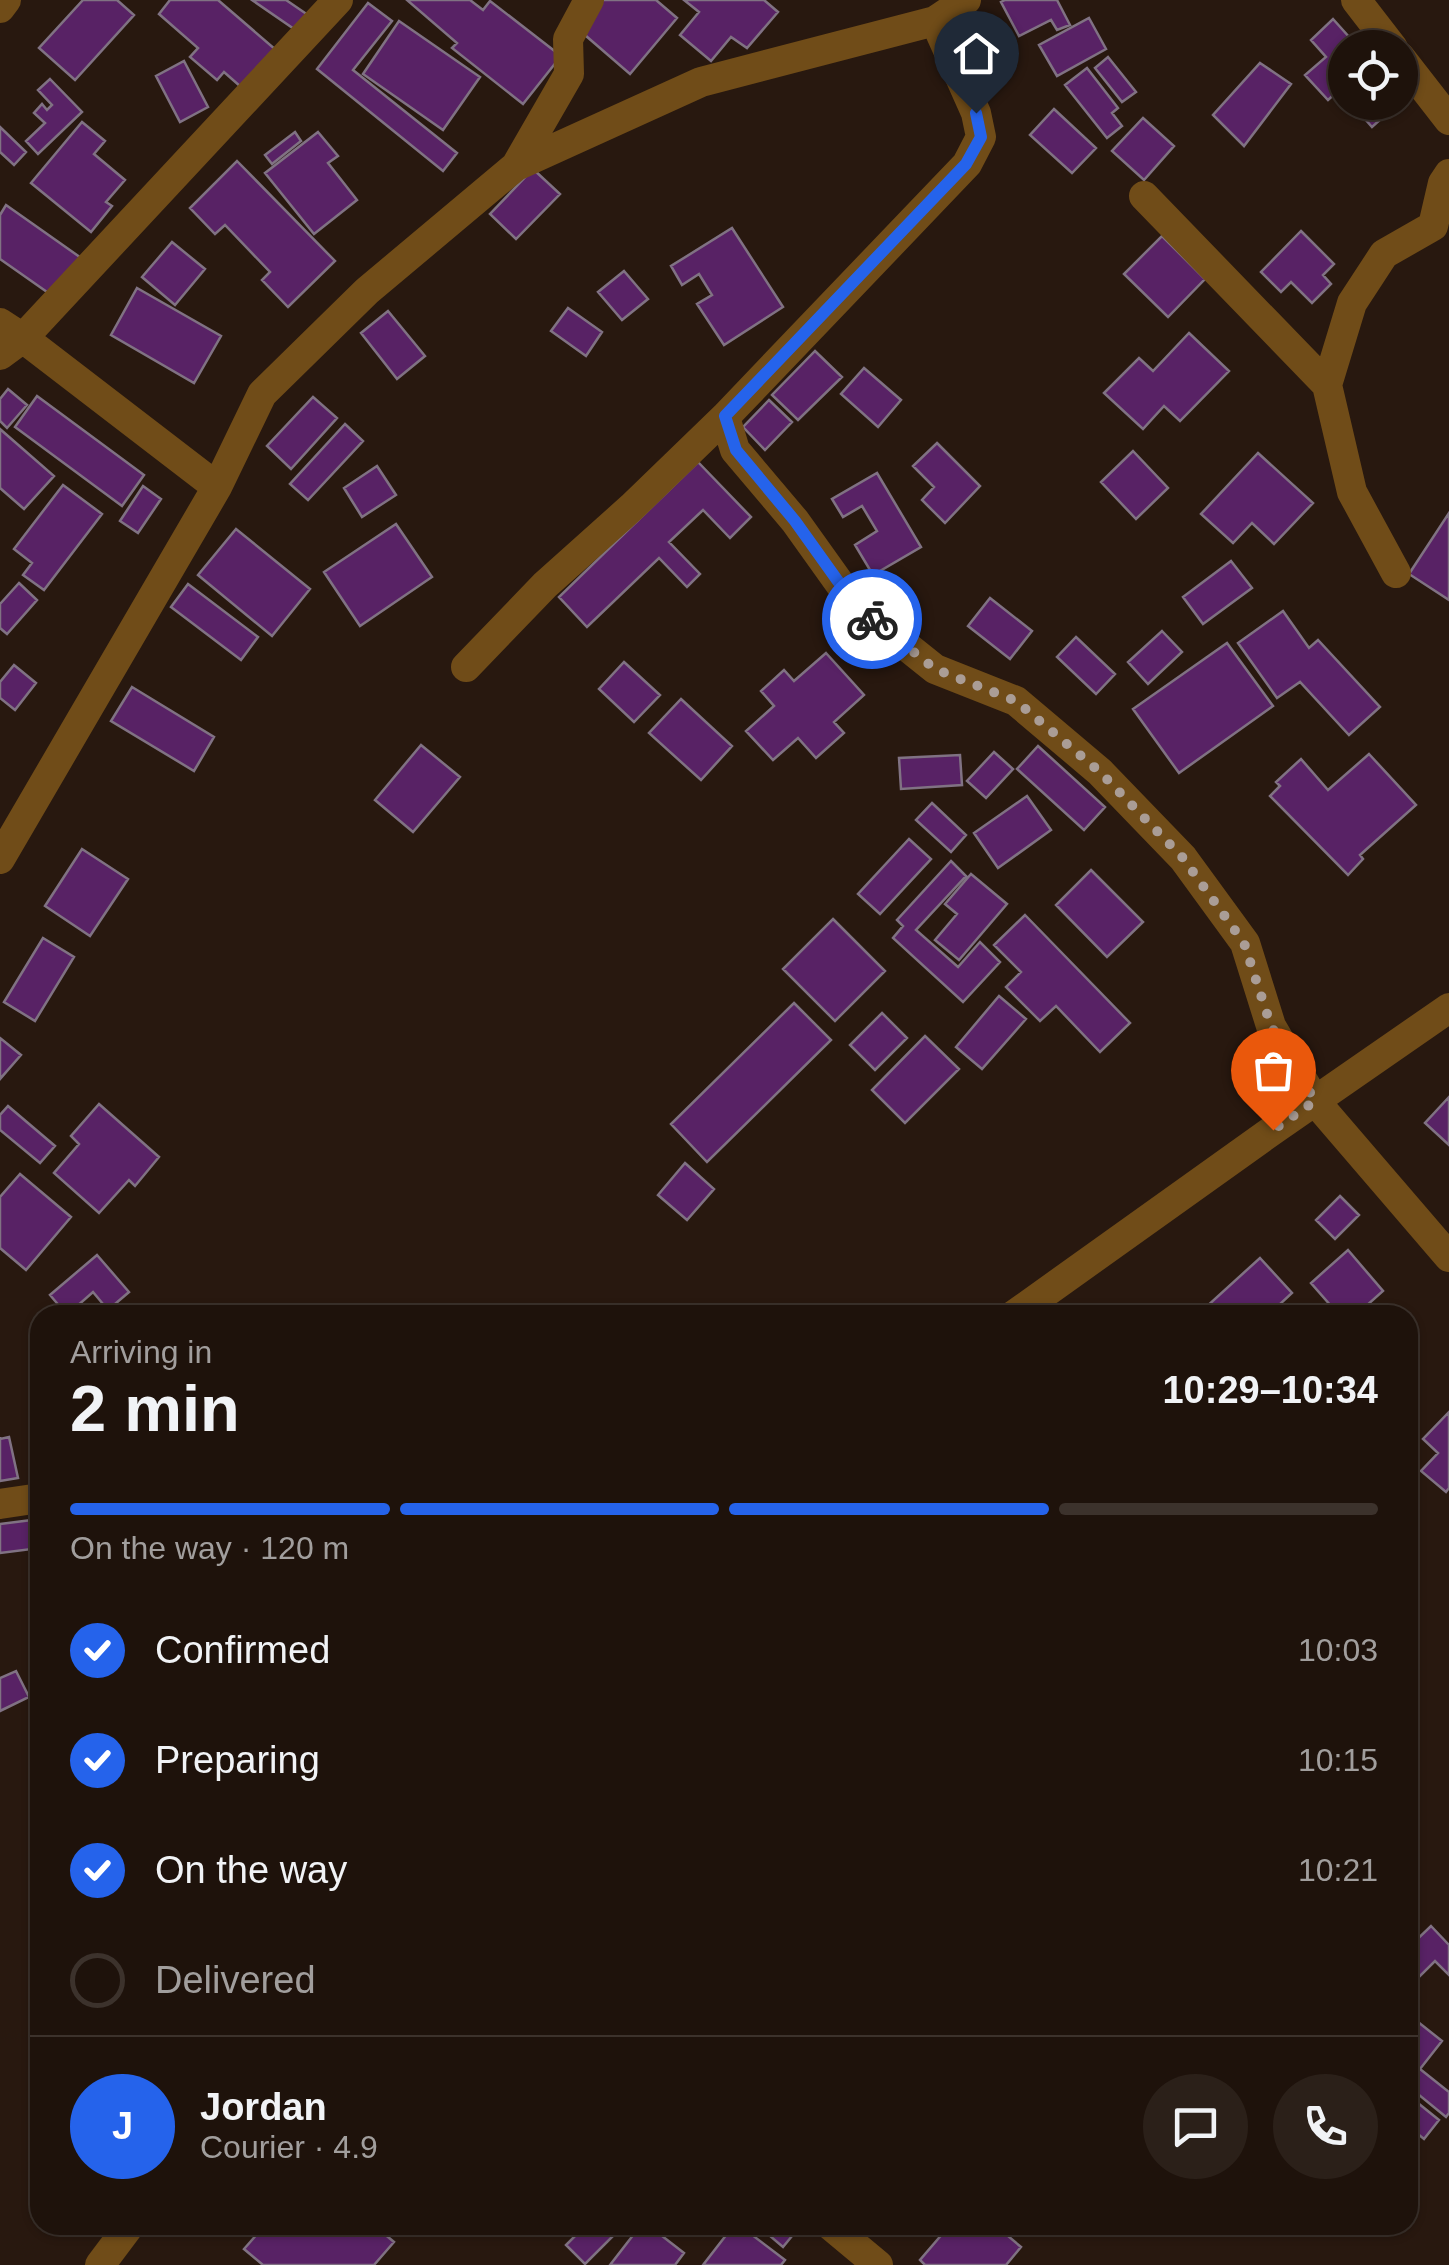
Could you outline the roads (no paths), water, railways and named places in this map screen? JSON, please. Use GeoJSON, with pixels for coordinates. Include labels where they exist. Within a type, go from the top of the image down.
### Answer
{"type":"FeatureCollection","features":[{"type":"Feature","properties":{"kind":"street"},"geometry":{"type":"LineString","coordinates":[[0,8],[6,0]]}},
{"type":"Feature","properties":{"kind":"street"},"geometry":{"type":"LineString","coordinates":[[216,487],[8,338],[338,0]]}},
{"type":"Feature","properties":{"kind":"street"},"geometry":{"type":"LineString","coordinates":[[516,166],[569,74],[568,39],[589,0]]}},
{"type":"Feature","properties":{"kind":"street"},"geometry":{"type":"LineString","coordinates":[[0,859],[216,487],[262,394],[368,292],[516,166],[701,82],[935,20],[966,0]]}},
{"type":"Feature","properties":{"kind":"street"},"geometry":{"type":"LineString","coordinates":[[1356,0],[1378,30]]}},
{"type":"Feature","properties":{"kind":"street"},"geometry":{"type":"LineString","coordinates":[[466,667],[545,585],[725,416],[966,164],[981,137],[976,113],[935,20]]}},
{"type":"Feature","properties":{"kind":"street"},"geometry":{"type":"LineString","coordinates":[[1418,80],[1449,120]]}},
{"type":"Feature","properties":{"kind":"street"},"geometry":{"type":"LineString","coordinates":[[1396,573],[1352,492],[1327,385],[1352,303],[1384,254],[1441,228],[1443,183],[1449,174]]}},
{"type":"Feature","properties":{"kind":"street"},"geometry":{"type":"LineString","coordinates":[[1144,196],[1327,385]]}},
{"type":"Feature","properties":{"kind":"street"},"geometry":{"type":"LineString","coordinates":[[725,416],[736,450],[795,521],[855,605],[935,669],[1016,701],[1100,772],[1183,858],[1244,943],[1271,1026],[1315,1101],[1449,1257]]}},
{"type":"Feature","properties":{"kind":"street"},"geometry":{"type":"LineString","coordinates":[[1028,1305],[1449,1008]]}},
{"type":"Feature","properties":{"kind":"street"},"geometry":{"type":"LineString","coordinates":[[0,1504],[30,1500]]}},
{"type":"Feature","properties":{"kind":"street"},"geometry":{"type":"LineString","coordinates":[[100,2265],[122,2235]]}},
{"type":"Feature","properties":{"kind":"street"},"geometry":{"type":"LineString","coordinates":[[842,2235],[878,2265]]}}]}
